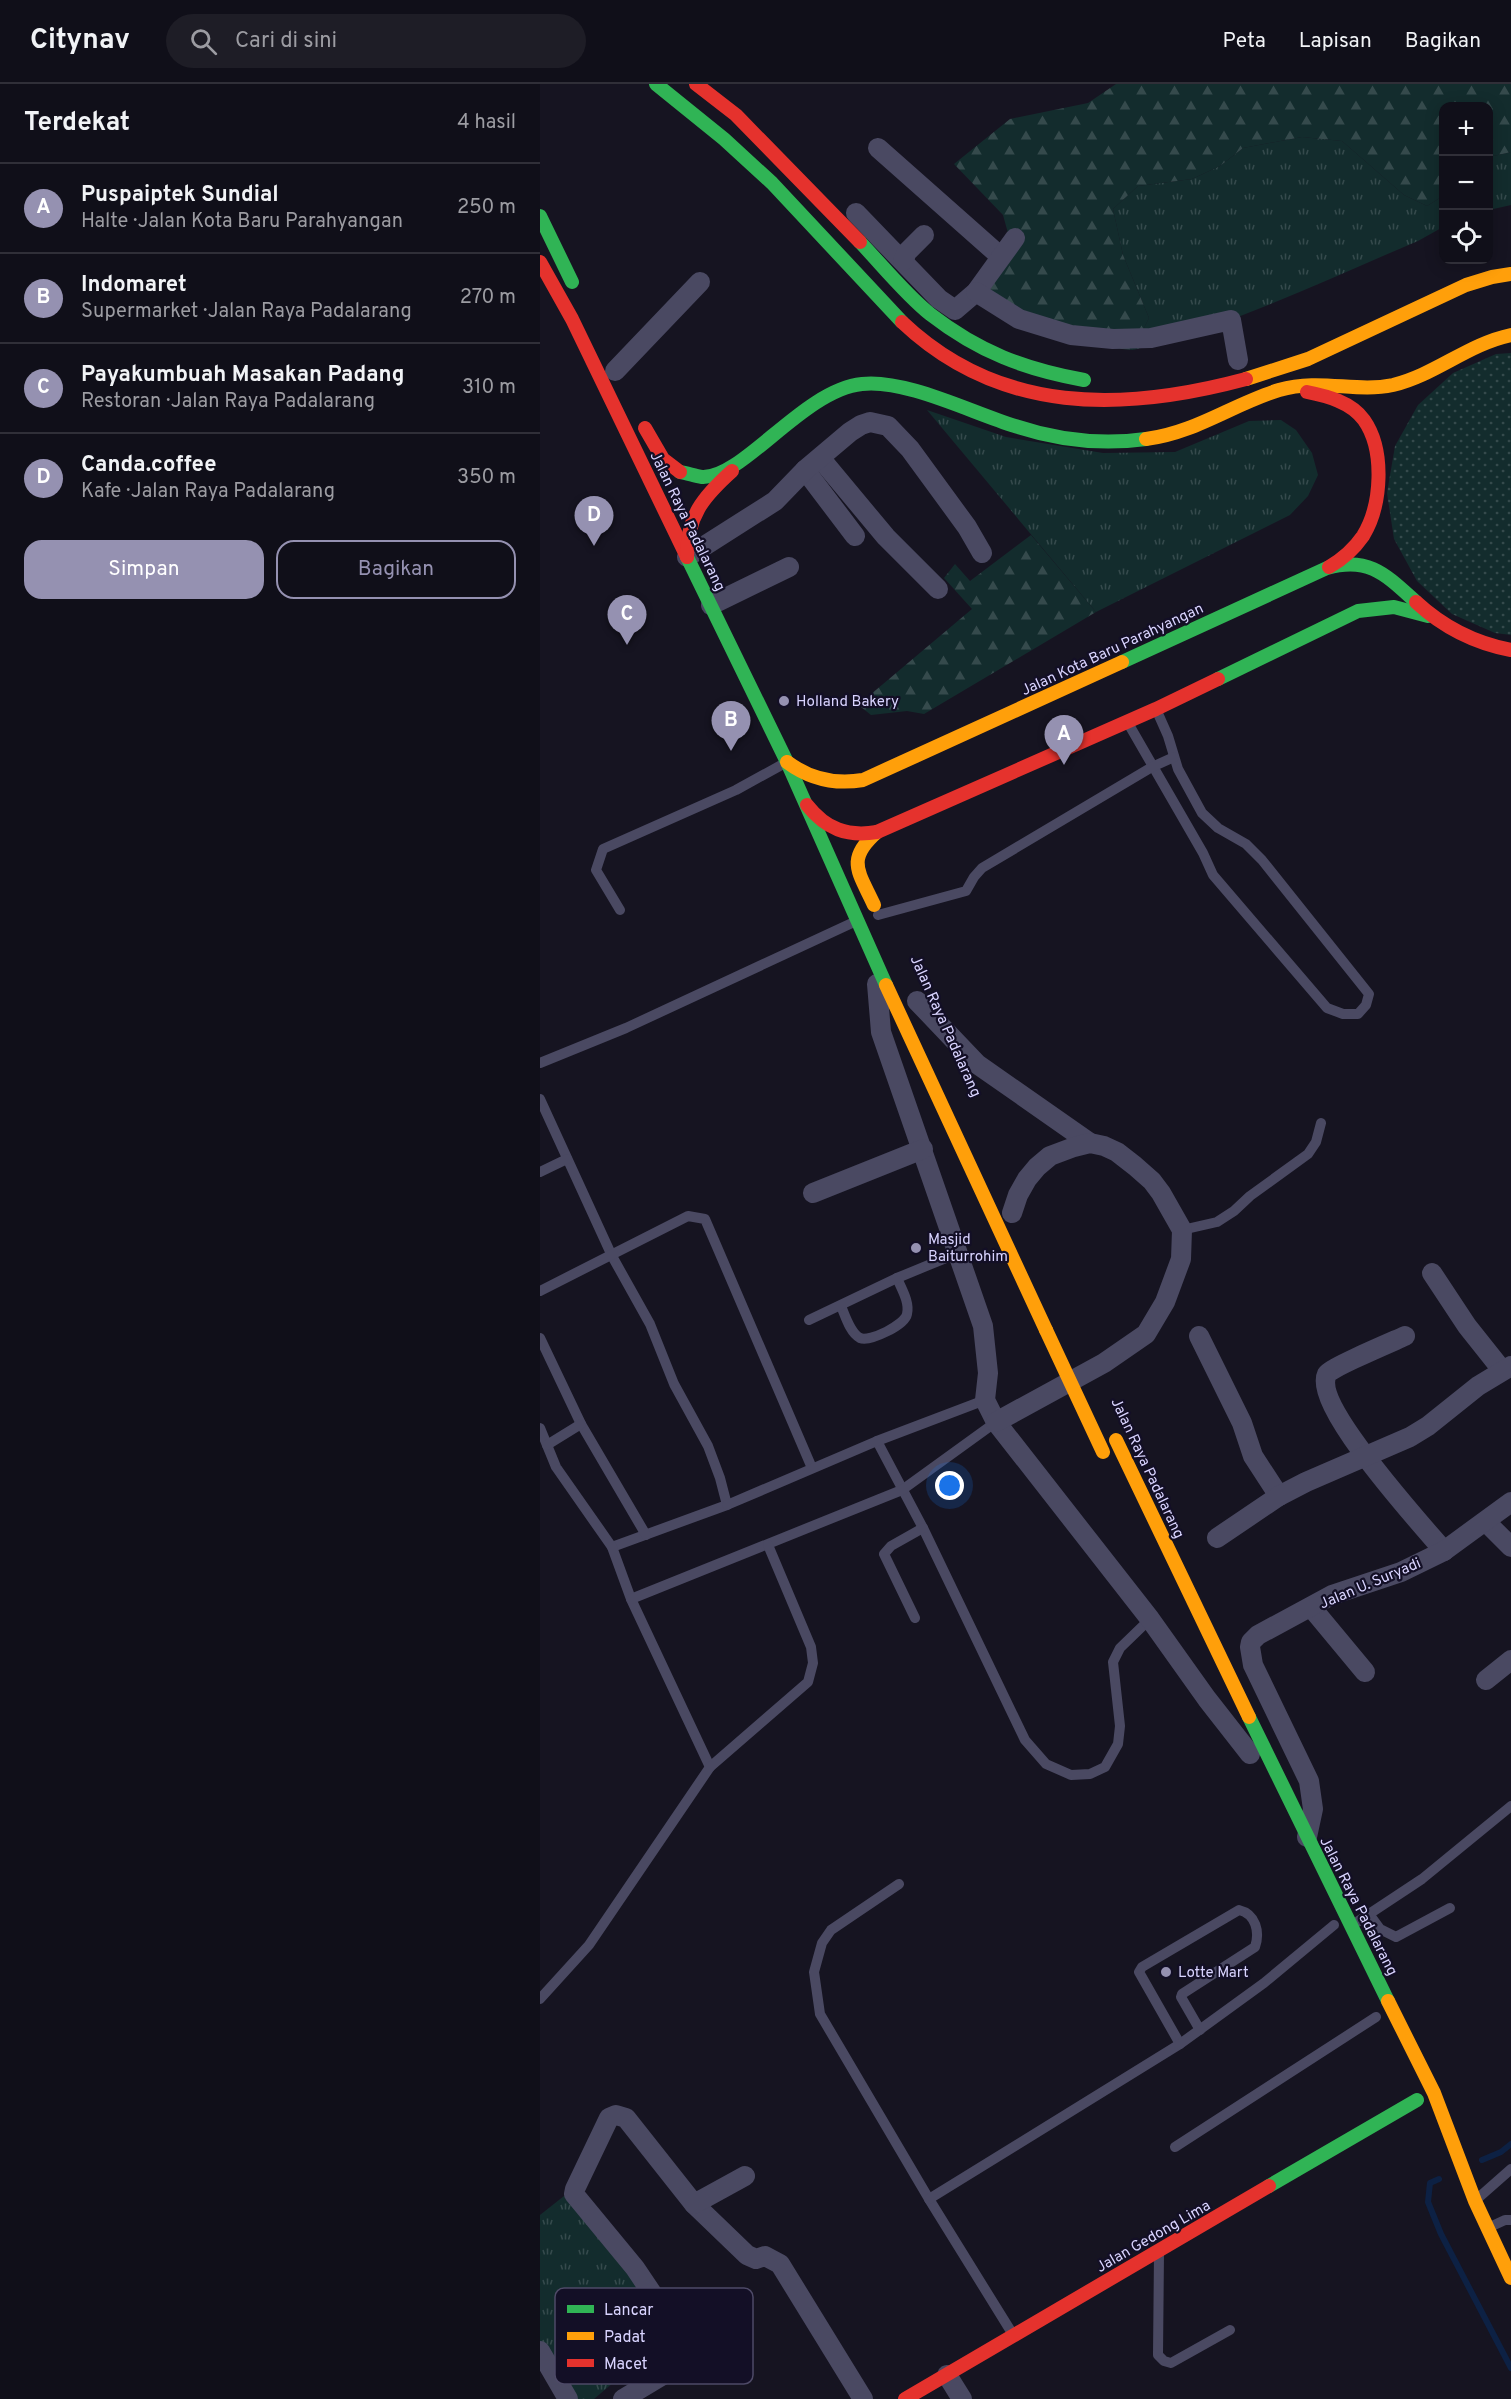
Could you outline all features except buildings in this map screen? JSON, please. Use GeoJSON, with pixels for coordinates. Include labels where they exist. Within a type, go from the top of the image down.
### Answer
{"type":"FeatureCollection","features":[{"type":"Feature","properties":{"kind":"main road"},"geometry":{"type":"LineString","coordinates":[[656,84],[721,134],[788,199],[869,288],[912,330],[950,360],[995,383],[1037,394],[1086,402],[1142,400],[1182,394],[1263,375],[1340,345],[1400,313],[1478,280],[1511,274]]}},
{"type":"Feature","properties":{"kind":"main road"},"geometry":{"type":"LineString","coordinates":[[696,84],[736,115],[929,313],[958,333],[1006,360],[1044,373],[1096,380]]}},
{"type":"Feature","properties":{"kind":"main road"},"geometry":{"type":"LineString","coordinates":[[540,216],[578,295]]}},
{"type":"Feature","properties":{"kind":"main road","name":"Jalan Raya Padalarang"},"geometry":{"type":"LineString","coordinates":[[540,262],[561,298],[787,762],[856,921],[1106,1457]]}},
{"type":"Feature","properties":{"kind":"main road"},"geometry":{"type":"LineString","coordinates":[[540,283],[561,298]]}},
{"type":"Feature","properties":{"kind":"main road"},"geometry":{"type":"LineString","coordinates":[[687,557],[688,530],[699,505],[721,481],[779,430],[831,393],[847,386],[865,382],[897,387],[1017,428],[1050,436],[1080,441],[1122,441],[1168,436],[1281,389],[1305,384],[1391,385],[1410,380],[1470,347],[1511,335]]}},
{"type":"Feature","properties":{"kind":"main road"},"geometry":{"type":"LineString","coordinates":[[1246,403],[1281,393],[1319,394],[1337,400],[1353,410],[1369,428],[1374,441],[1377,463],[1371,518],[1357,545],[1346,556],[1327,568]]}},
{"type":"Feature","properties":{"kind":"main road","name":"Jalan Raya Padalarang"},"geometry":{"type":"LineString","coordinates":[[640,419],[666,463],[680,472],[698,477],[717,475],[737,463],[779,430]]}},
{"type":"Feature","properties":{"kind":"main road","name":"Jalan Kota Baru Parahyangan"},"geometry":{"type":"LineString","coordinates":[[787,762],[812,778],[827,781],[850,782],[869,777],[1327,568],[1349,562],[1372,567],[1438,621]]}},
{"type":"Feature","properties":{"kind":"main road","name":"Jalan Kota Baru Parahyangan"},"geometry":{"type":"LineString","coordinates":[[876,832],[1156,709],[1366,609],[1381,606],[1415,611],[1475,640],[1511,650]]}},
{"type":"Feature","properties":{"kind":"main road","name":"Jalan Raya Padalarang"},"geometry":{"type":"LineString","coordinates":[[802,796],[819,820],[836,831],[855,835],[876,832]]}},
{"type":"Feature","properties":{"kind":"main road"},"geometry":{"type":"LineString","coordinates":[[876,832],[859,847],[856,859],[881,921]]}},
{"type":"Feature","properties":{"kind":"main road","name":"Jalan Raya Padalarang"},"geometry":{"type":"LineString","coordinates":[[914,996],[936,1044]]}},
{"type":"Feature","properties":{"kind":"main road"},"geometry":{"type":"LineString","coordinates":[[1003,1192],[1015,1218]]}},
{"type":"Feature","properties":{"kind":"main road","name":"Jalan Raya Padalarang"},"geometry":{"type":"LineString","coordinates":[[1078,1357],[1092,1388]]}},
{"type":"Feature","properties":{"kind":"main road","name":"Jalan Raya Padalarang"},"geometry":{"type":"LineString","coordinates":[[1114,1435],[1307,1838],[1434,2093],[1475,2201],[1511,2278]]}},
{"type":"Feature","properties":{"kind":"main road"},"geometry":{"type":"LineString","coordinates":[[1220,1692],[1253,1760]]}},
{"type":"Feature","properties":{"kind":"main road","name":"Jalan Gedong Lima"},"geometry":{"type":"LineString","coordinates":[[905,2399],[1417,2100]]}},
{"type":"Feature","properties":{"kind":"main road","name":"Jalan Raya Padalarang"},"geometry":{"type":"LineString","coordinates":[[1432,2129],[1475,2201]]}},
{"type":"Feature","properties":{"kind":"street"},"geometry":{"type":"LineString","coordinates":[[878,148],[1000,256]]}},
{"type":"Feature","properties":{"kind":"street"},"geometry":{"type":"LineString","coordinates":[[856,213],[939,299],[955,310],[976,292],[1015,238]]}},
{"type":"Feature","properties":{"kind":"street"},"geometry":{"type":"LineString","coordinates":[[903,261],[924,234]]}},
{"type":"Feature","properties":{"kind":"street"},"geometry":{"type":"LineString","coordinates":[[614,369],[700,282]]}},
{"type":"Feature","properties":{"kind":"street"},"geometry":{"type":"LineString","coordinates":[[976,292],[1019,319],[1071,335],[1113,339],[1151,339],[1231,320],[1236,360]]}},
{"type":"Feature","properties":{"kind":"street"},"geometry":{"type":"LineString","coordinates":[[687,557],[775,501],[813,465],[861,425],[870,422],[888,426],[910,449],[967,526],[982,552]]}},
{"type":"Feature","properties":{"kind":"street"},"geometry":{"type":"LineString","coordinates":[[813,465],[855,536]]}},
{"type":"Feature","properties":{"kind":"street"},"geometry":{"type":"LineString","coordinates":[[813,465],[938,588]]}},
{"type":"Feature","properties":{"kind":"street"},"geometry":{"type":"LineString","coordinates":[[711,605],[789,567]]}},
{"type":"Feature","properties":{"kind":"street"},"geometry":{"type":"LineString","coordinates":[[874,958],[881,1032],[983,1326],[988,1373],[985,1400],[996,1422],[1150,1618],[1207,1700],[1253,1760]]}},
{"type":"Feature","properties":{"kind":"street"},"geometry":{"type":"LineString","coordinates":[[914,996],[977,1064],[1090,1143],[1117,1152],[1152,1181],[1182,1230],[1181,1259],[1177,1272],[1165,1302],[1146,1334],[1104,1363],[996,1422]]}},
{"type":"Feature","properties":{"kind":"street"},"geometry":{"type":"LineString","coordinates":[[1015,1218],[1018,1195],[1037,1167],[1059,1151],[1090,1143]]}},
{"type":"Feature","properties":{"kind":"street"},"geometry":{"type":"LineString","coordinates":[[813,1193],[923,1149]]}},
{"type":"Feature","properties":{"kind":"street"},"geometry":{"type":"LineString","coordinates":[[1217,1538],[1279,1496],[1410,1437],[1507,1368],[1467,1326],[1432,1273]]}},
{"type":"Feature","properties":{"kind":"street"},"geometry":{"type":"LineString","coordinates":[[1198,1336],[1242,1424],[1253,1456],[1279,1496]]}},
{"type":"Feature","properties":{"kind":"street"},"geometry":{"type":"LineString","coordinates":[[1405,1336],[1332,1368],[1325,1380],[1329,1395],[1364,1456],[1444,1551]]}},
{"type":"Feature","properties":{"kind":"street","name":"Jalan U. Suryadi"},"geometry":{"type":"LineString","coordinates":[[1307,1838],[1313,1809],[1309,1781],[1259,1681],[1249,1653],[1251,1642],[1258,1635],[1332,1595],[1401,1572],[1444,1551],[1511,1502]]}},
{"type":"Feature","properties":{"kind":"street"},"geometry":{"type":"LineString","coordinates":[[1486,1522],[1511,1547]]}},
{"type":"Feature","properties":{"kind":"street"},"geometry":{"type":"LineString","coordinates":[[1311,1607],[1365,1672]]}},
{"type":"Feature","properties":{"kind":"street"},"geometry":{"type":"LineString","coordinates":[[1486,1680],[1511,1660]]}},
{"type":"Feature","properties":{"kind":"street"},"geometry":{"type":"LineString","coordinates":[[648,2288],[635,2268],[574,2194],[574,2189],[609,2118],[616,2115],[626,2118],[694,2204],[747,2255],[756,2259],[765,2256],[780,2264],[863,2399]]}},
{"type":"Feature","properties":{"kind":"street"},"geometry":{"type":"LineString","coordinates":[[694,2204],[745,2176]]}},
{"type":"Feature","properties":{"kind":"street"},"geometry":{"type":"LineString","coordinates":[[540,2351],[555,2377]]}},
{"type":"Feature","properties":{"kind":"street"},"geometry":{"type":"LineString","coordinates":[[947,2375],[962,2399]]}},
{"type":"Feature","properties":{"kind":"street"},"geometry":{"type":"LineString","coordinates":[[559,2384],[568,2399]]}},
{"type":"Feature","properties":{"kind":"street"},"geometry":{"type":"LineString","coordinates":[[623,2399],[648,2384]]}},
{"type":"Feature","properties":{"kind":"lane"},"geometry":{"type":"LineString","coordinates":[[1127,722],[1203,853],[1213,875],[1327,1008],[1343,1014],[1358,1014],[1366,1005],[1369,994],[1262,861],[1246,844],[1218,828],[1202,813],[1181,776],[1168,736],[1156,709]]}},
{"type":"Feature","properties":{"kind":"lane"},"geometry":{"type":"LineString","coordinates":[[881,921],[966,891],[982,868],[1152,767],[1174,757]]}},
{"type":"Feature","properties":{"kind":"lane"},"geometry":{"type":"LineString","coordinates":[[620,910],[597,870],[603,849],[736,790],[787,762]]}},
{"type":"Feature","properties":{"kind":"lane"},"geometry":{"type":"LineString","coordinates":[[540,1063],[626,1028],[856,921]]}},
{"type":"Feature","properties":{"kind":"lane"},"geometry":{"type":"LineString","coordinates":[[540,1099],[612,1256],[650,1324],[674,1384],[708,1446],[727,1505]]}},
{"type":"Feature","properties":{"kind":"lane"},"geometry":{"type":"LineString","coordinates":[[1182,1230],[1217,1222],[1234,1211],[1250,1196],[1308,1154],[1316,1142],[1321,1123]]}},
{"type":"Feature","properties":{"kind":"lane"},"geometry":{"type":"LineString","coordinates":[[540,1172],[567,1159]]}},
{"type":"Feature","properties":{"kind":"lane"},"geometry":{"type":"LineString","coordinates":[[540,1291],[688,1216],[705,1219],[812,1468]]}},
{"type":"Feature","properties":{"kind":"lane"},"geometry":{"type":"LineString","coordinates":[[809,1320],[897,1278],[958,1253]]}},
{"type":"Feature","properties":{"kind":"lane"},"geometry":{"type":"LineString","coordinates":[[841,1306],[854,1333],[861,1338],[871,1339],[901,1323],[905,1318],[907,1303],[897,1278]]}},
{"type":"Feature","properties":{"kind":"lane"},"geometry":{"type":"LineString","coordinates":[[540,1338],[581,1424],[646,1535]]}},
{"type":"Feature","properties":{"kind":"lane"},"geometry":{"type":"LineString","coordinates":[[612,1547],[727,1505],[877,1441],[985,1400]]}},
{"type":"Feature","properties":{"kind":"lane"},"geometry":{"type":"LineString","coordinates":[[630,1599],[902,1490],[996,1422]]}},
{"type":"Feature","properties":{"kind":"lane"},"geometry":{"type":"LineString","coordinates":[[547,1445],[581,1424]]}},
{"type":"Feature","properties":{"kind":"lane"},"geometry":{"type":"LineString","coordinates":[[540,1428],[556,1467],[612,1547],[630,1599],[710,1767]]}},
{"type":"Feature","properties":{"kind":"lane"},"geometry":{"type":"LineString","coordinates":[[877,1441],[923,1528],[1025,1740],[1046,1764],[1071,1775],[1090,1774],[1105,1767],[1118,1744],[1120,1726],[1113,1662],[1120,1648],[1150,1618]]}},
{"type":"Feature","properties":{"kind":"lane"},"geometry":{"type":"LineString","coordinates":[[915,1618],[884,1554],[891,1546],[923,1528]]}},
{"type":"Feature","properties":{"kind":"lane"},"geometry":{"type":"LineString","coordinates":[[540,1999],[589,1945],[710,1767],[803,1688],[810,1678],[813,1663],[811,1647],[768,1545]]}},
{"type":"Feature","properties":{"kind":"lane"},"geometry":{"type":"LineString","coordinates":[[1352,1926],[1422,1879],[1511,1806]]}},
{"type":"Feature","properties":{"kind":"lane"},"geometry":{"type":"LineString","coordinates":[[899,1884],[831,1930],[822,1943],[814,1971],[820,2014],[929,2199],[1014,2336]]}},
{"type":"Feature","properties":{"kind":"lane"},"geometry":{"type":"LineString","coordinates":[[1369,1914],[1380,1929],[1396,1937],[1449,1908]]}},
{"type":"Feature","properties":{"kind":"lane"},"geometry":{"type":"LineString","coordinates":[[1180,2044],[1139,1972],[1142,1967],[1239,1910],[1245,1911],[1258,1929],[1255,1947],[1182,1994],[1181,1997],[1200,2030]]}},
{"type":"Feature","properties":{"kind":"lane"},"geometry":{"type":"LineString","coordinates":[[929,2199],[1180,2044],[1264,1983],[1334,1924]]}},
{"type":"Feature","properties":{"kind":"lane"},"geometry":{"type":"LineString","coordinates":[[1175,2147],[1376,2017]]}},
{"type":"Feature","properties":{"kind":"lane"},"geometry":{"type":"LineString","coordinates":[[1475,2201],[1511,2169]]}},
{"type":"Feature","properties":{"kind":"lane"},"geometry":{"type":"LineString","coordinates":[[1487,2228],[1505,2220],[1511,2220]]}},
{"type":"Feature","properties":{"kind":"lane"},"geometry":{"type":"LineString","coordinates":[[1159,2252],[1158,2355],[1164,2361],[1171,2363],[1230,2330]]}},
{"type":"Feature","properties":{"kind":"green space"},"geometry":{"type":"Polygon","coordinates":[[[1116,84],[1511,84],[1511,152],[1493,156],[1493,102],[1439,102],[1439,198],[1427,206],[1404,195],[1342,141],[1302,137],[1243,148],[1220,166],[1192,179],[1138,186],[1113,209],[1123,255],[1149,318],[1133,350],[1069,344],[984,308],[1008,233],[1003,215],[954,164],[1010,119],[1088,103],[1116,84]]]}},
{"type":"Feature","properties":{"kind":"green space"},"geometry":{"type":"Polygon","coordinates":[[[1302,137],[1342,141],[1404,195],[1427,206],[1439,198],[1439,229],[1418,241],[1242,315],[1133,350],[1149,318],[1123,255],[1113,209],[1138,186],[1192,179],[1220,166],[1243,148],[1302,137]]]}},
{"type":"Feature","properties":{"kind":"green space"},"geometry":{"type":"Polygon","coordinates":[[[1511,152],[1511,205],[1493,209],[1493,156],[1511,152]]]}},
{"type":"Feature","properties":{"kind":"green space"},"geometry":{"type":"Polygon","coordinates":[[[1511,353],[1511,635],[1495,633],[1452,614],[1417,581],[1394,539],[1387,493],[1395,446],[1418,405],[1453,373],[1496,354],[1511,353]]]}},
{"type":"Feature","properties":{"kind":"green space"},"geometry":{"type":"Polygon","coordinates":[[[927,410],[1006,437],[1103,453],[1175,452],[1249,421],[1281,420],[1296,430],[1312,453],[1318,475],[1308,496],[1290,515],[1096,612],[927,410]]]}},
{"type":"Feature","properties":{"kind":"green space"},"geometry":{"type":"Polygon","coordinates":[[[1031,535],[1096,612],[924,714],[907,711],[871,715],[861,707],[870,695],[972,609],[944,578],[955,564],[970,581],[1031,535]]]}},
{"type":"Feature","properties":{"kind":"green space"},"geometry":{"type":"Polygon","coordinates":[[[564,2196],[640,2288],[555,2288],[555,2379],[540,2356],[540,2215],[564,2196]]]}},
{"type":"Feature","properties":{"kind":"green space"},"geometry":{"type":"Polygon","coordinates":[[[558,2384],[612,2384],[594,2399],[568,2399],[558,2384]]]}},
{"type":"Feature","properties":{"kind":"waterway"},"geometry":{"type":"LineString","coordinates":[[1482,2160],[1501,2152],[1511,2144]]}},
{"type":"Feature","properties":{"kind":"waterway"},"geometry":{"type":"LineString","coordinates":[[1439,2179],[1430,2183],[1428,2202],[1441,2234],[1511,2368]]}},
{"type":"Feature","properties":{"kind":"traffic: fast"},"geometry":{"type":"LineString","coordinates":[[656,84],[724,139],[772,183],[902,322]]}},
{"type":"Feature","properties":{"kind":"traffic: fast"},"geometry":{"type":"LineString","coordinates":[[540,216],[572,282]]}},
{"type":"Feature","properties":{"kind":"traffic: fast"},"geometry":{"type":"LineString","coordinates":[[860,242],[921,306],[966,339],[1022,364],[1084,380]]}},
{"type":"Feature","properties":{"kind":"traffic: fast"},"geometry":{"type":"LineString","coordinates":[[680,472],[702,477],[718,474],[736,464],[818,401],[840,390],[862,384],[879,384],[918,392],[1047,435],[1096,441],[1146,439]]}},
{"type":"Feature","properties":{"kind":"traffic: fast"},"geometry":{"type":"LineString","coordinates":[[687,557],[787,762],[886,985]]}},
{"type":"Feature","properties":{"kind":"traffic: fast"},"geometry":{"type":"LineString","coordinates":[[1122,662],[1327,568],[1354,564],[1366,566],[1386,576],[1416,602]]}},
{"type":"Feature","properties":{"kind":"traffic: fast"},"geometry":{"type":"LineString","coordinates":[[1218,679],[1358,611],[1394,607],[1428,616]]}},
{"type":"Feature","properties":{"kind":"traffic: fast"},"geometry":{"type":"LineString","coordinates":[[1249,1717],[1388,2001]]}},
{"type":"Feature","properties":{"kind":"traffic: fast"},"geometry":{"type":"LineString","coordinates":[[1269,2186],[1417,2100]]}},
{"type":"Feature","properties":{"kind":"traffic: slow"},"geometry":{"type":"LineString","coordinates":[[1246,379],[1308,359],[1466,285],[1511,274]]}},
{"type":"Feature","properties":{"kind":"traffic: slow"},"geometry":{"type":"LineString","coordinates":[[1146,439],[1181,431],[1279,390],[1309,385],[1365,387],[1393,385],[1423,374],[1480,345],[1511,335]]}},
{"type":"Feature","properties":{"kind":"traffic: slow"},"geometry":{"type":"LineString","coordinates":[[787,762],[804,773],[823,779],[842,782],[863,780],[1122,662]]}},
{"type":"Feature","properties":{"kind":"traffic: slow"},"geometry":{"type":"LineString","coordinates":[[874,905],[860,875],[858,859],[867,842],[877,832]]}},
{"type":"Feature","properties":{"kind":"traffic: slow"},"geometry":{"type":"LineString","coordinates":[[886,985],[1046,1330]]}},
{"type":"Feature","properties":{"kind":"traffic: slow"},"geometry":{"type":"LineString","coordinates":[[1046,1330],[1103,1452]]}},
{"type":"Feature","properties":{"kind":"traffic: slow"},"geometry":{"type":"LineString","coordinates":[[1116,1440],[1249,1717]]}},
{"type":"Feature","properties":{"kind":"traffic: slow"},"geometry":{"type":"LineString","coordinates":[[1388,2001],[1434,2093],[1475,2201],[1511,2278]]}},
{"type":"Feature","properties":{"kind":"traffic: jam"},"geometry":{"type":"LineString","coordinates":[[696,84],[736,115],[860,242]]}},
{"type":"Feature","properties":{"kind":"traffic: jam"},"geometry":{"type":"LineString","coordinates":[[540,262],[572,319],[687,557]]}},
{"type":"Feature","properties":{"kind":"traffic: jam"},"geometry":{"type":"LineString","coordinates":[[902,322],[940,353],[980,375],[1021,390],[1065,398],[1109,400],[1154,397],[1200,390],[1246,379]]}},
{"type":"Feature","properties":{"kind":"traffic: jam"},"geometry":{"type":"LineString","coordinates":[[1307,392],[1346,404],[1359,414],[1371,432],[1378,462],[1374,509],[1363,536],[1344,557],[1329,567]]}},
{"type":"Feature","properties":{"kind":"traffic: jam"},"geometry":{"type":"LineString","coordinates":[[645,428],[663,459],[680,472]]}},
{"type":"Feature","properties":{"kind":"traffic: jam"},"geometry":{"type":"LineString","coordinates":[[687,557],[690,530],[699,508],[732,471]]}},
{"type":"Feature","properties":{"kind":"traffic: jam"},"geometry":{"type":"LineString","coordinates":[[1416,602],[1437,619],[1460,633],[1484,643],[1511,650]]}},
{"type":"Feature","properties":{"kind":"traffic: jam"},"geometry":{"type":"LineString","coordinates":[[807,805],[822,820],[838,829],[856,833],[877,832],[1156,709],[1218,679]]}},
{"type":"Feature","properties":{"kind":"traffic: jam"},"geometry":{"type":"LineString","coordinates":[[905,2399],[1269,2186]]}},
{"type":"Feature","properties":{"kind":"place","name":"Canda.coffee"},"geometry":{"type":"Point","coordinates":[594,546]}},
{"type":"Feature","properties":{"kind":"place","name":"Payakumbuah Masakan Padang"},"geometry":{"type":"Point","coordinates":[627,645]}},
{"type":"Feature","properties":{"kind":"place","name":"Holland Bakery"},"geometry":{"type":"Point","coordinates":[784,701]}},
{"type":"Feature","properties":{"kind":"place","name":"Indomaret"},"geometry":{"type":"Point","coordinates":[731,751]}},
{"type":"Feature","properties":{"kind":"place","name":"Puspaiptek Sundial"},"geometry":{"type":"Point","coordinates":[1064,765]}},
{"type":"Feature","properties":{"kind":"place","name":"Masjid Baiturrohim"},"geometry":{"type":"Point","coordinates":[916,1248]}},
{"type":"Feature","properties":{"kind":"place","name":"Lotte Mart"},"geometry":{"type":"Point","coordinates":[1166,1972]}}]}
